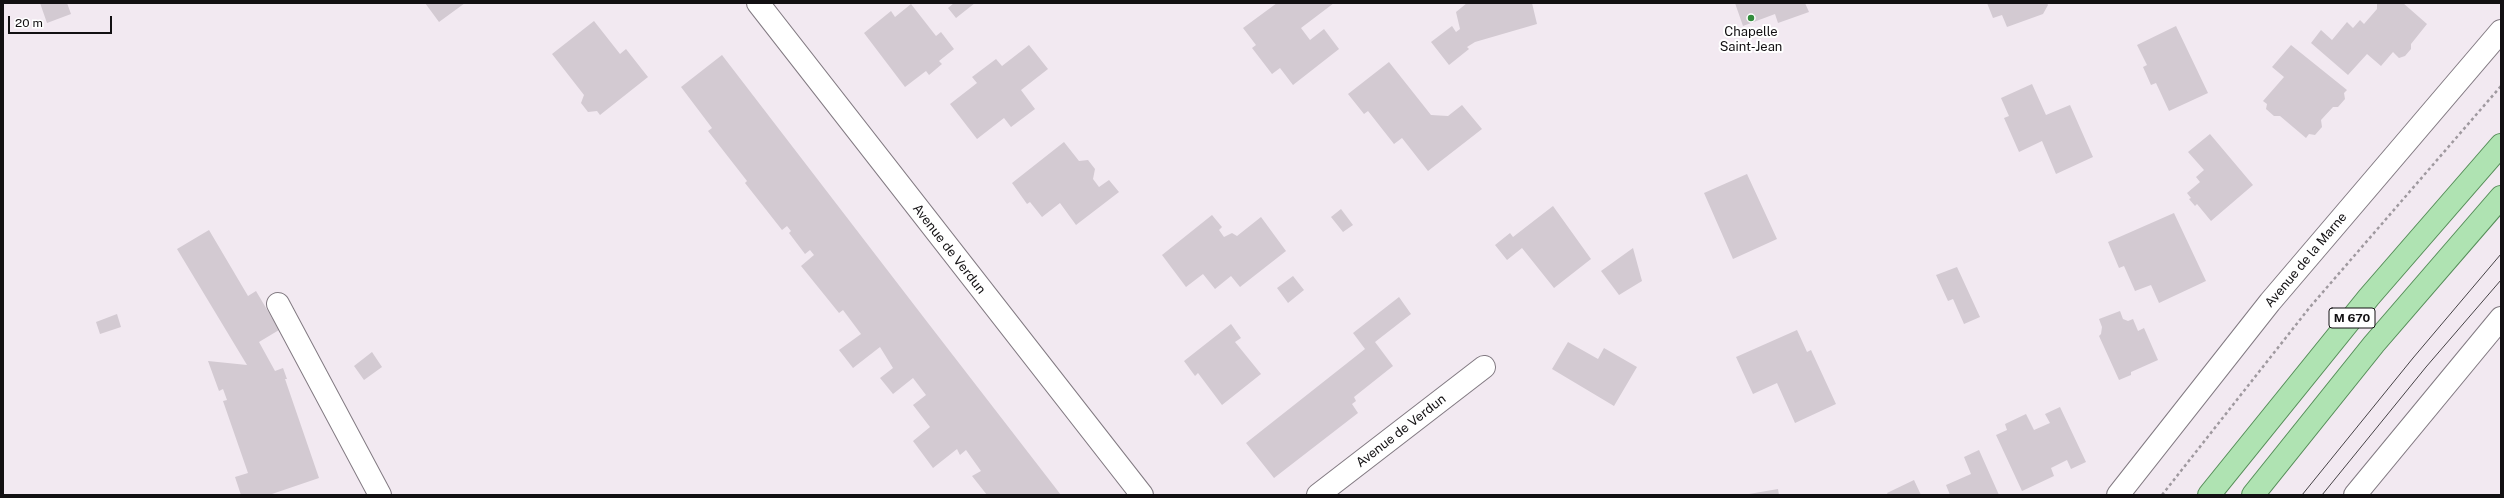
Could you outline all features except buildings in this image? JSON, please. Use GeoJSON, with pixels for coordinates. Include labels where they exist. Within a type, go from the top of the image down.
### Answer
{"type":"FeatureCollection","features":[{"type":"Feature","properties":{"kind":"main road","name":"M 670"},"geometry":{"type":"LineString","coordinates":[[2209,495],[2369,297],[2501,145]]}},
{"type":"Feature","properties":{"kind":"main road","name":"M 670"},"geometry":{"type":"LineString","coordinates":[[2253,495],[2383,333],[2501,196]]}},
{"type":"Feature","properties":{"kind":"street","name":"Avenue de Verdun"},"geometry":{"type":"LineString","coordinates":[[758,3],[1142,495]]}},
{"type":"Feature","properties":{"kind":"street","name":"Avenue de la Marne"},"geometry":{"type":"LineString","coordinates":[[2118,495],[2270,302],[2501,31]]}},
{"type":"Feature","properties":{"kind":"street"},"geometry":{"type":"LineString","coordinates":[[278,304],[380,495]]}},
{"type":"Feature","properties":{"kind":"street"},"geometry":{"type":"LineString","coordinates":[[2355,495],[2501,318]]}},
{"type":"Feature","properties":{"kind":"street","name":"Avenue de Verdun"},"geometry":{"type":"LineString","coordinates":[[1318,495],[1484,367]]}},
{"type":"Feature","properties":{"kind":"path"},"geometry":{"type":"LineString","coordinates":[[2162,495],[2310,307],[2501,86]]}},
{"type":"Feature","properties":{"kind":"tram line"},"geometry":{"type":"LineString","coordinates":[[2302,495],[2413,358],[2501,254]]}},
{"type":"Feature","properties":{"kind":"tram line"},"geometry":{"type":"LineString","coordinates":[[2322,495],[2426,367],[2501,280]]}},
{"type":"Feature","properties":{"kind":"place","name":"Chapelle Saint-Jean"},"geometry":{"type":"Point","coordinates":[1751,18]}}]}
